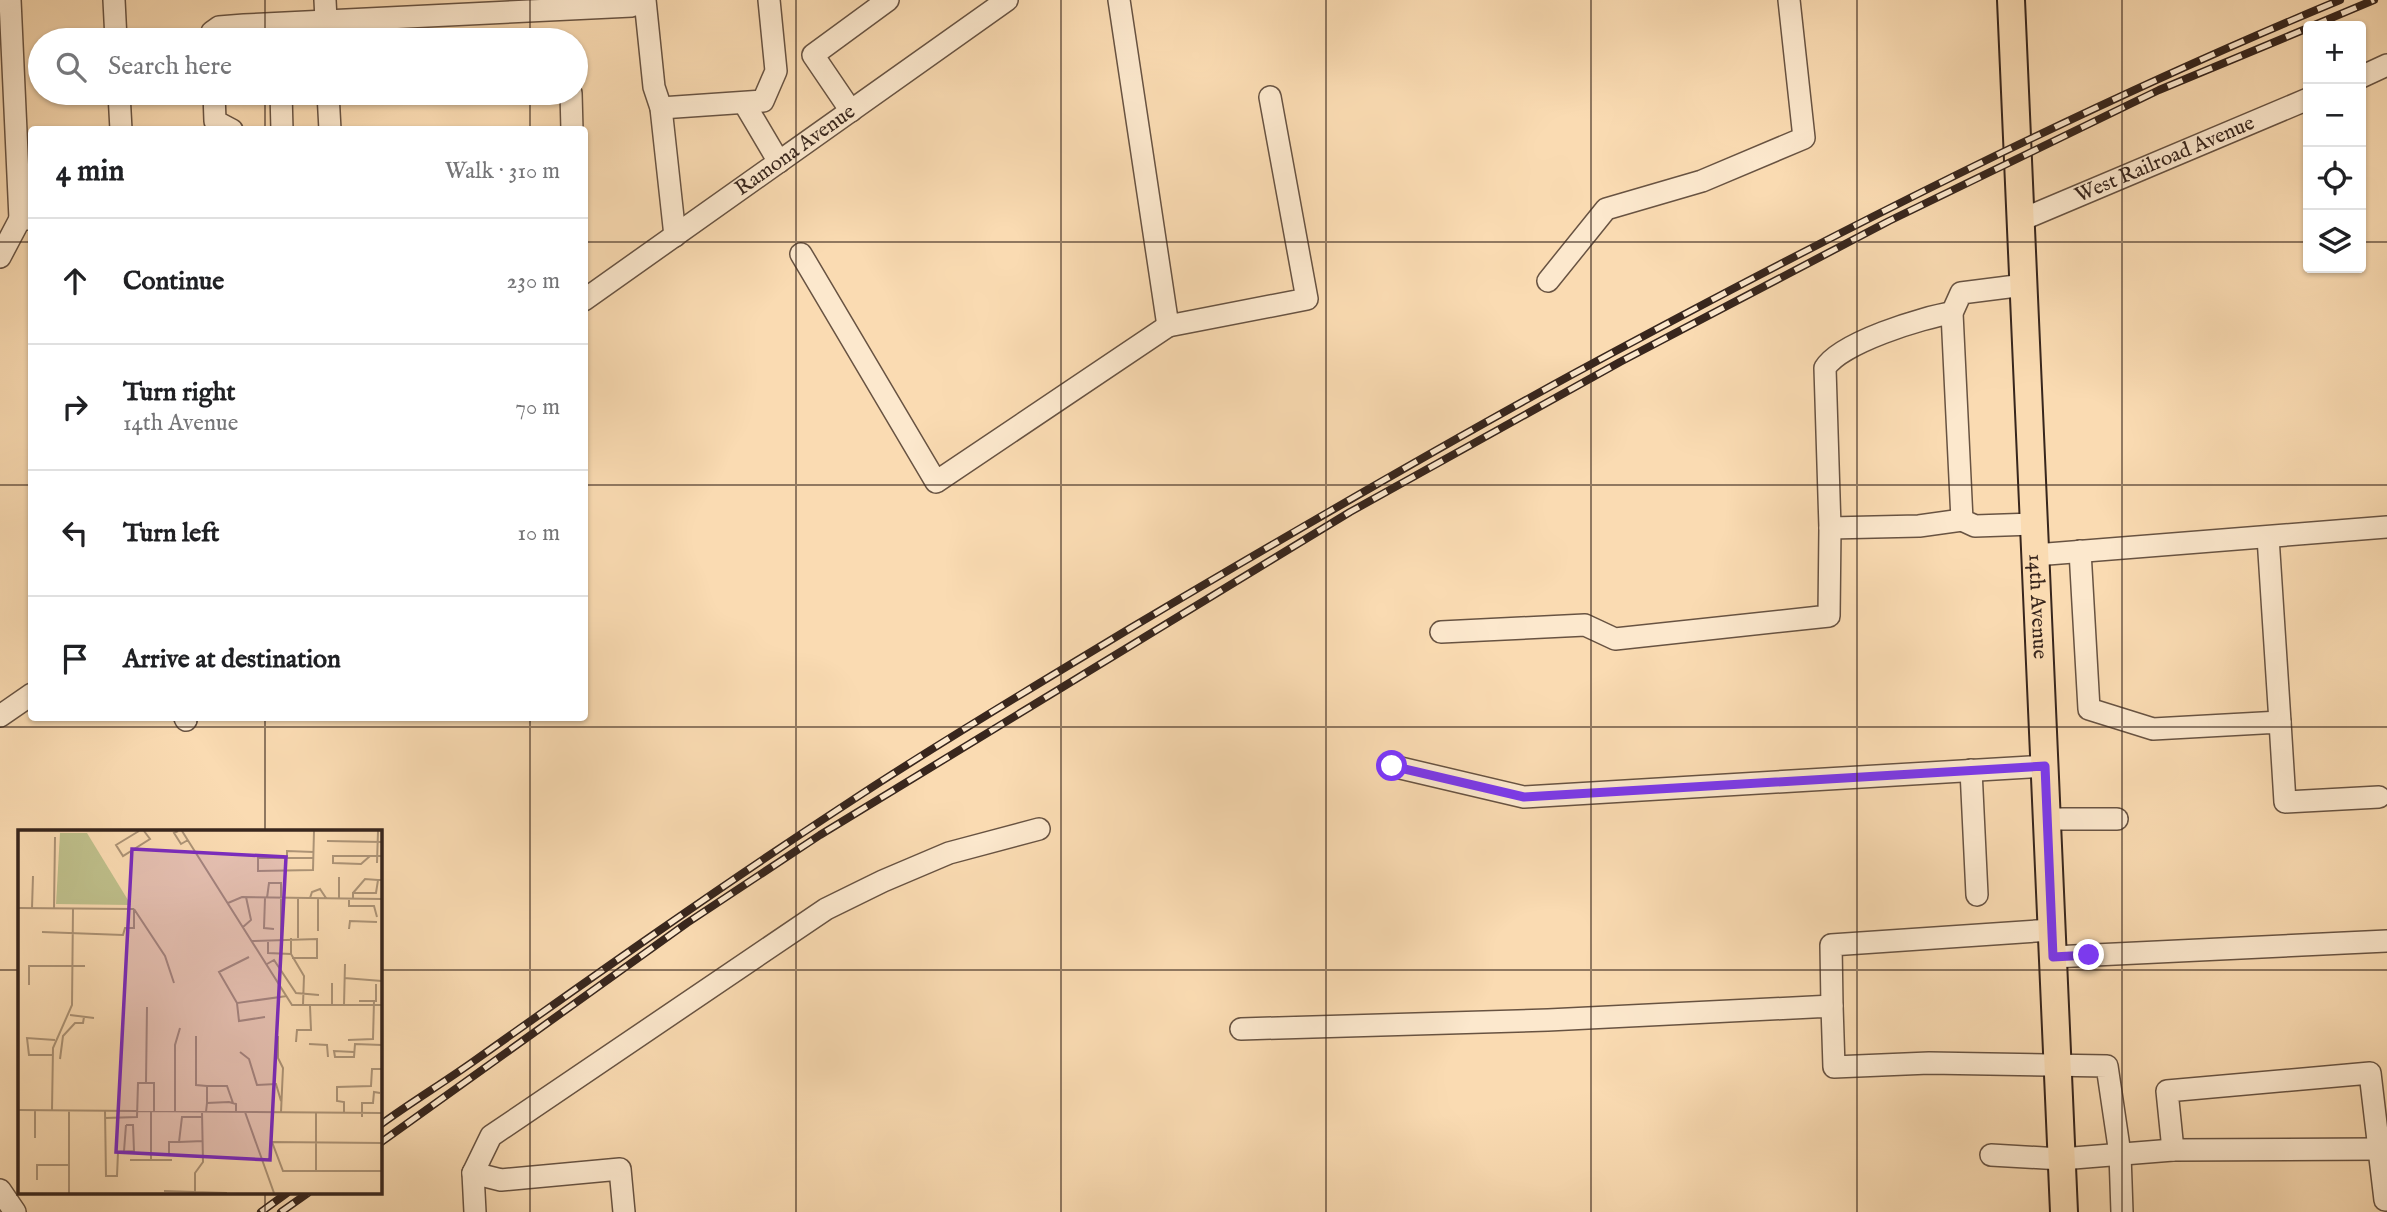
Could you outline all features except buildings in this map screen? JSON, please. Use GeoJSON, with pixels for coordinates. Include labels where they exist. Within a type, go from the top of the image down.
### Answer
{"type":"FeatureCollection","features":[{"type":"Feature","properties":{"kind":"main road","name":"14th Avenue"},"geometry":{"type":"LineString","coordinates":[[2011,0],[2063,1212]]}},
{"type":"Feature","properties":{"kind":"street"},"geometry":{"type":"LineString","coordinates":[[0,257],[26,219],[10,0]]}},
{"type":"Feature","properties":{"kind":"street"},"geometry":{"type":"LineString","coordinates":[[114,0],[115,28]]}},
{"type":"Feature","properties":{"kind":"street"},"geometry":{"type":"LineString","coordinates":[[325,0],[326,28]]}},
{"type":"Feature","properties":{"kind":"street"},"geometry":{"type":"LineString","coordinates":[[661,108],[763,101],[776,71],[769,0]]}},
{"type":"Feature","properties":{"kind":"street"},"geometry":{"type":"LineString","coordinates":[[851,111],[813,55],[888,0]]}},
{"type":"Feature","properties":{"kind":"street","name":"Ramona Avenue"},"geometry":{"type":"LineString","coordinates":[[588,297],[1007,0]]}},
{"type":"Feature","properties":{"kind":"street"},"geometry":{"type":"LineString","coordinates":[[1119,0],[1168,326]]}},
{"type":"Feature","properties":{"kind":"street"},"geometry":{"type":"LineString","coordinates":[[1548,281],[1606,209],[1702,181],[1804,138],[1788,0]]}},
{"type":"Feature","properties":{"kind":"street"},"geometry":{"type":"LineString","coordinates":[[360,28],[639,3],[654,88],[661,108],[675,236]]}},
{"type":"Feature","properties":{"kind":"street"},"geometry":{"type":"LineString","coordinates":[[2366,75],[2387,65]]}},
{"type":"Feature","properties":{"kind":"street"},"geometry":{"type":"LineString","coordinates":[[801,254],[936,482],[1168,326],[1307,299],[1270,97]]}},
{"type":"Feature","properties":{"kind":"street","name":"West Railroad Avenue"},"geometry":{"type":"LineString","coordinates":[[2021,220],[2303,101]]}},
{"type":"Feature","properties":{"kind":"street"},"geometry":{"type":"LineString","coordinates":[[744,103],[779,162]]}},
{"type":"Feature","properties":{"kind":"street"},"geometry":{"type":"LineString","coordinates":[[120,105],[121,126]]}},
{"type":"Feature","properties":{"kind":"street"},"geometry":{"type":"LineString","coordinates":[[214,105],[215,121],[224,126]]}},
{"type":"Feature","properties":{"kind":"street"},"geometry":{"type":"LineString","coordinates":[[281,105],[282,126]]}},
{"type":"Feature","properties":{"kind":"street"},"geometry":{"type":"LineString","coordinates":[[329,105],[330,126]]}},
{"type":"Feature","properties":{"kind":"street"},"geometry":{"type":"LineString","coordinates":[[571,105],[572,126]]}},
{"type":"Feature","properties":{"kind":"street"},"geometry":{"type":"LineString","coordinates":[[1962,520],[1952,313],[1961,293],[2024,285]]}},
{"type":"Feature","properties":{"kind":"street"},"geometry":{"type":"LineString","coordinates":[[1441,632],[1585,625],[1615,639],[1829,616],[1830,528],[1825,368],[1829,360],[1842,350],[1929,316],[1952,313]]}},
{"type":"Feature","properties":{"kind":"street"},"geometry":{"type":"LineString","coordinates":[[1830,528],[1919,526],[1962,520],[1975,526],[2034,524]]}},
{"type":"Feature","properties":{"kind":"street"},"geometry":{"type":"LineString","coordinates":[[2035,555],[2387,527]]}},
{"type":"Feature","properties":{"kind":"street"},"geometry":{"type":"LineString","coordinates":[[2268,537],[2286,802],[2379,797]]}},
{"type":"Feature","properties":{"kind":"street"},"geometry":{"type":"LineString","coordinates":[[2080,551],[2089,709],[2152,729],[2280,722]]}},
{"type":"Feature","properties":{"kind":"street"},"geometry":{"type":"LineString","coordinates":[[0,716],[28,697]]}},
{"type":"Feature","properties":{"kind":"street"},"geometry":{"type":"LineString","coordinates":[[1392,766],[1524,797],[2045,766]]}},
{"type":"Feature","properties":{"kind":"street"},"geometry":{"type":"LineString","coordinates":[[1971,770],[1977,895]]}},
{"type":"Feature","properties":{"kind":"street"},"geometry":{"type":"LineString","coordinates":[[2047,819],[2117,819]]}},
{"type":"Feature","properties":{"kind":"street"},"geometry":{"type":"LineString","coordinates":[[475,1212],[473,1173],[491,1136],[826,909],[949,853],[1039,829]]}},
{"type":"Feature","properties":{"kind":"street"},"geometry":{"type":"LineString","coordinates":[[2052,930],[1831,944],[1834,1067],[1929,1063],[2107,1066],[2120,1154],[2122,1212]]}},
{"type":"Feature","properties":{"kind":"street"},"geometry":{"type":"LineString","coordinates":[[2053,957],[2387,942]]}},
{"type":"Feature","properties":{"kind":"street"},"geometry":{"type":"LineString","coordinates":[[1241,1029],[1548,1020],[1832,1006]]}},
{"type":"Feature","properties":{"kind":"street"},"geometry":{"type":"LineString","coordinates":[[2173,1150],[2167,1091],[2370,1073],[2387,1200]]}},
{"type":"Feature","properties":{"kind":"street"},"geometry":{"type":"LineString","coordinates":[[1991,1155],[2061,1159],[2173,1150],[2379,1149]]}},
{"type":"Feature","properties":{"kind":"street"},"geometry":{"type":"LineString","coordinates":[[473,1173],[501,1180],[620,1169],[624,1212]]}},
{"type":"Feature","properties":{"kind":"street"},"geometry":{"type":"LineString","coordinates":[[0,1190],[15,1212]]}},
{"type":"Feature","properties":{"kind":"railway"},"geometry":{"type":"LineString","coordinates":[[382,1124],[707,898],[883,780],[1129,629],[1461,436],[1761,274],[1952,177],[2144,85],[2340,0]]}},
{"type":"Feature","properties":{"kind":"railway"},"geometry":{"type":"LineString","coordinates":[[2324,21],[2374,0]]}},
{"type":"Feature","properties":{"kind":"railway"},"geometry":{"type":"LineString","coordinates":[[382,1142],[687,923],[820,835],[1350,512],[1620,362],[1889,221],[2159,90],[2303,30]]}},
{"type":"Feature","properties":{"kind":"railway"},"geometry":{"type":"LineString","coordinates":[[261,1212],[286,1194]]}},
{"type":"Feature","properties":{"kind":"railway"},"geometry":{"type":"LineString","coordinates":[[281,1212],[307,1194]]}},
{"type":"Feature","properties":{"kind":"route"},"geometry":{"type":"LineString","coordinates":[[1392,766],[1524,797],[2045,766],[2053,957],[2089,955]]}}]}
